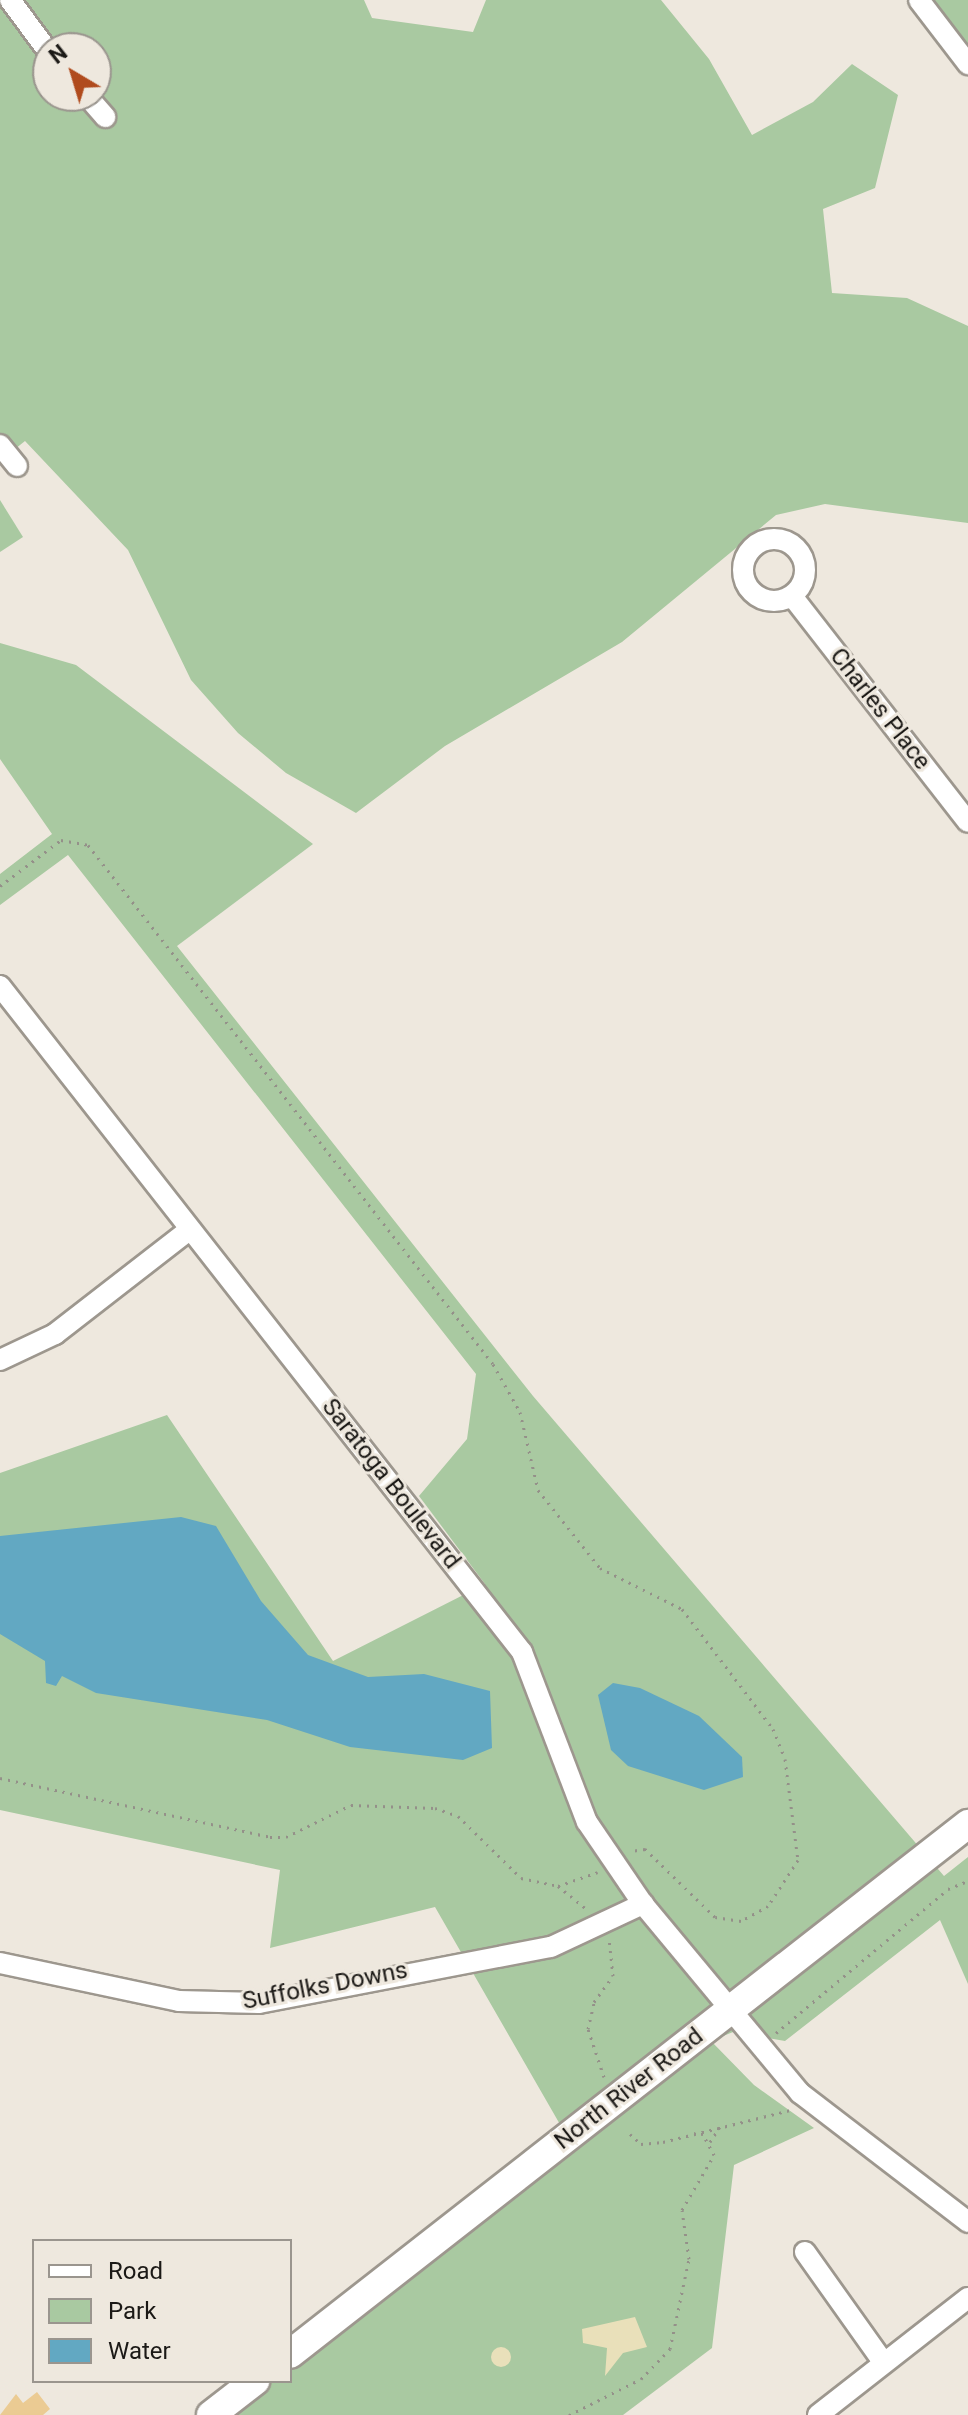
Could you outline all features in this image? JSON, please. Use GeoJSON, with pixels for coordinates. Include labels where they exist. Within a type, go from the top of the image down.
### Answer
{"type":"FeatureCollection","features":[{"type":"Feature","properties":{"kind":"street"},"geometry":{"type":"LineString","coordinates":[[10,0],[34,32]]}},
{"type":"Feature","properties":{"kind":"street"},"geometry":{"type":"LineString","coordinates":[[919,0],[968,64]]}},
{"type":"Feature","properties":{"kind":"street"},"geometry":{"type":"LineString","coordinates":[[101,112],[105,117]]}},
{"type":"Feature","properties":{"kind":"street"},"geometry":{"type":"LineString","coordinates":[[0,445],[17,466]]}},
{"type":"Feature","properties":{"kind":"street","name":"Charles Place"},"geometry":{"type":"LineString","coordinates":[[792,596],[968,822]]}},
{"type":"Feature","properties":{"kind":"street","name":"Saratoga Boulevard"},"geometry":{"type":"LineString","coordinates":[[0,986],[522,1652],[571,1784],[612,1864],[643,1904],[764,2054],[806,2098],[968,2222]]}},
{"type":"Feature","properties":{"kind":"street"},"geometry":{"type":"LineString","coordinates":[[0,1360],[55,1334],[189,1230]]}},
{"type":"Feature","properties":{"kind":"street","name":"North River Road"},"geometry":{"type":"LineString","coordinates":[[292,2352],[968,1824]]}},
{"type":"Feature","properties":{"kind":"street","name":"Suffolks Downs"},"geometry":{"type":"LineString","coordinates":[[0,1963],[179,2001],[239,2004],[537,1950],[605,1925],[643,1904]]}},
{"type":"Feature","properties":{"kind":"street"},"geometry":{"type":"LineString","coordinates":[[805,2252],[884,2363]]}},
{"type":"Feature","properties":{"kind":"street"},"geometry":{"type":"LineString","coordinates":[[818,2415],[968,2298]]}},
{"type":"Feature","properties":{"kind":"street"},"geometry":{"type":"LineString","coordinates":[[211,2415],[252,2383]]}},
{"type":"Feature","properties":{"kind":"path"},"geometry":{"type":"LineString","coordinates":[[0,886],[61,840],[88,845],[493,1364],[520,1412],[538,1490],[600,1568],[682,1609],[773,1729],[785,1759],[798,1860],[768,1906],[741,1921],[715,1917],[645,1849],[558,1886]]}},
{"type":"Feature","properties":{"kind":"path"},"geometry":{"type":"LineString","coordinates":[[0,1778],[270,1837],[286,1837],[351,1805],[435,1808],[458,1816],[521,1878],[558,1886],[605,1925],[613,1976],[594,2002],[588,2029],[605,2079]]}},
{"type":"Feature","properties":{"kind":"path"},"geometry":{"type":"LineString","coordinates":[[764,2054],[777,2030],[948,1889],[968,1881]]}},
{"type":"Feature","properties":{"kind":"path"},"geometry":{"type":"LineString","coordinates":[[630,2134],[641,2144],[694,2133],[723,2123],[758,2124],[806,2098]]}},
{"type":"Feature","properties":{"kind":"path"},"geometry":{"type":"LineString","coordinates":[[569,2415],[641,2379],[670,2349],[689,2259],[682,2210],[713,2165],[710,2142],[723,2123]]}},
{"type":"Feature","properties":{"kind":"path"},"geometry":{"type":"LineString","coordinates":[[694,2133],[710,2142]]}},
{"type":"Feature","properties":{"kind":"green space"},"geometry":{"type":"Polygon","coordinates":[[[0,0],[364,0],[372,18],[473,32],[486,0],[661,0],[709,59],[752,135],[813,102],[852,64],[898,95],[875,188],[823,209],[832,293],[907,298],[968,326],[968,523],[825,504],[776,515],[622,642],[445,746],[356,813],[286,773],[238,733],[191,680],[128,550],[25,441],[0,461],[0,0]]]}},
{"type":"Feature","properties":{"kind":"green space"},"geometry":{"type":"Polygon","coordinates":[[[930,0],[968,0],[968,49],[930,0]]]}},
{"type":"Feature","properties":{"kind":"green space"},"geometry":{"type":"Polygon","coordinates":[[[0,500],[23,537],[0,552],[0,500]]]}},
{"type":"Feature","properties":{"kind":"green space"},"geometry":{"type":"Polygon","coordinates":[[[0,643],[76,665],[313,844],[177,946],[533,1396],[944,1876],[968,1857],[968,1984],[940,1920],[785,2041],[733,2032],[711,2041],[754,2085],[814,2128],[734,2165],[712,2348],[623,2415],[230,2415],[270,2383],[292,2383],[292,2366],[573,2147],[435,1907],[270,1948],[280,1870],[0,1810],[0,1473],[167,1415],[333,1661],[485,1584],[419,1496],[467,1439],[476,1374],[68,855],[0,905],[0,874],[52,834],[0,759],[0,643]]]}},
{"type":"Feature","properties":{"kind":"sand"},"geometry":{"type":"Polygon","coordinates":[[[635,2317],[647,2347],[623,2353],[605,2376],[607,2348],[583,2343],[582,2329],[635,2317]]]}},
{"type":"Feature","properties":{"kind":"sand"},"geometry":{"type":"Polygon","coordinates":[[[497,2347],[505,2347],[511,2357],[505,2367],[497,2367],[491,2361],[491,2353],[497,2347]]]}},
{"type":"Feature","properties":{"kind":"water"},"geometry":{"type":"Polygon","coordinates":[[[181,1517],[216,1526],[261,1601],[308,1655],[368,1677],[424,1674],[490,1691],[492,1748],[463,1760],[350,1747],[267,1720],[96,1693],[62,1676],[56,1686],[46,1683],[45,1661],[0,1634],[0,1536],[181,1517]]]}},
{"type":"Feature","properties":{"kind":"water"},"geometry":{"type":"Polygon","coordinates":[[[613,1683],[640,1688],[699,1716],[742,1757],[743,1777],[704,1790],[628,1766],[611,1750],[598,1695],[613,1683]]]}},
{"type":"Feature","properties":{"kind":"building"},"geometry":{"type":"Polygon","coordinates":[[[37,2392],[50,2409],[43,2415],[0,2415],[16,2394],[23,2403],[37,2392]]]}}]}
